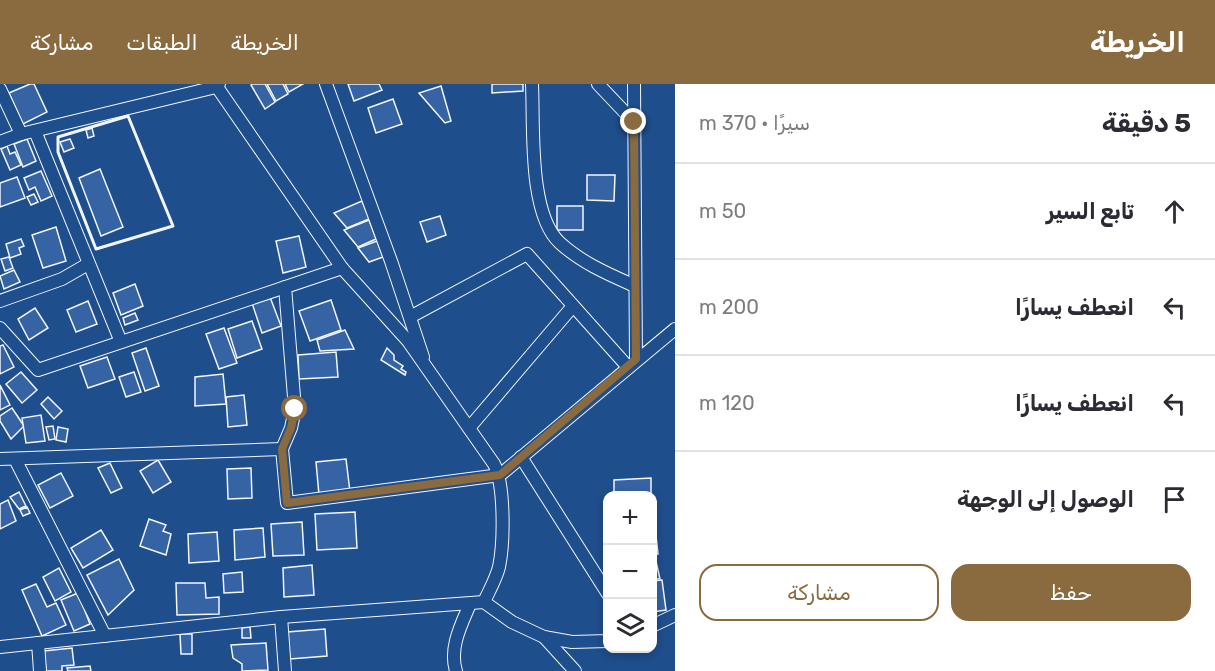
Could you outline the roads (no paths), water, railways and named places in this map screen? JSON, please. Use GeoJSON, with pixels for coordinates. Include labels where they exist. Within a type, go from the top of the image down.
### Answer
{"type":"FeatureCollection","features":[{"type":"Feature","properties":{"kind":"street"},"geometry":{"type":"LineString","coordinates":[[326,84],[368,196],[428,369]]}},
{"type":"Feature","properties":{"kind":"street"},"geometry":{"type":"LineString","coordinates":[[532,84],[536,180],[540,210],[558,242],[591,267],[635,286]]}},
{"type":"Feature","properties":{"kind":"street"},"geometry":{"type":"LineString","coordinates":[[598,84],[634,122]]}},
{"type":"Feature","properties":{"kind":"street"},"geometry":{"type":"LineString","coordinates":[[632,363],[635,286],[634,84]]}},
{"type":"Feature","properties":{"kind":"street"},"geometry":{"type":"LineString","coordinates":[[0,142],[21,134],[217,85],[342,268],[408,341],[500,475],[502,534],[498,568],[484,602]]}},
{"type":"Feature","properties":{"kind":"street"},"geometry":{"type":"LineString","coordinates":[[0,89],[21,134]]}},
{"type":"Feature","properties":{"kind":"street"},"geometry":{"type":"LineString","coordinates":[[36,131],[121,342]]}},
{"type":"Feature","properties":{"kind":"street"},"geometry":{"type":"LineString","coordinates":[[410,316],[527,254],[573,306],[632,363]]}},
{"type":"Feature","properties":{"kind":"street"},"geometry":{"type":"LineString","coordinates":[[0,301],[62,279],[88,264]]}},
{"type":"Feature","properties":{"kind":"street"},"geometry":{"type":"LineString","coordinates":[[0,328],[38,370],[342,268]]}},
{"type":"Feature","properties":{"kind":"street"},"geometry":{"type":"LineString","coordinates":[[285,287],[295,409],[291,428],[282,449],[287,503],[500,475],[675,329]]}},
{"type":"Feature","properties":{"kind":"street"},"geometry":{"type":"LineString","coordinates":[[469,428],[573,306]]}},
{"type":"Feature","properties":{"kind":"street"},"geometry":{"type":"LineString","coordinates":[[0,459],[282,449]]}},
{"type":"Feature","properties":{"kind":"street"},"geometry":{"type":"LineString","coordinates":[[521,457],[603,586]]}},
{"type":"Feature","properties":{"kind":"street"},"geometry":{"type":"LineString","coordinates":[[15,459],[105,636]]}},
{"type":"Feature","properties":{"kind":"street"},"geometry":{"type":"LineString","coordinates":[[0,647],[281,617],[484,602],[512,622],[544,637],[572,642],[603,641]]}},
{"type":"Feature","properties":{"kind":"street"},"geometry":{"type":"LineString","coordinates":[[456,671],[454,650],[458,632],[470,604]]}},
{"type":"Feature","properties":{"kind":"street"},"geometry":{"type":"LineString","coordinates":[[657,624],[675,615]]}},
{"type":"Feature","properties":{"kind":"street"},"geometry":{"type":"LineString","coordinates":[[281,617],[285,671]]}},
{"type":"Feature","properties":{"kind":"street"},"geometry":{"type":"LineString","coordinates":[[544,637],[575,671]]}},
{"type":"Feature","properties":{"kind":"street"},"geometry":{"type":"LineString","coordinates":[[38,643],[40,671]]}}]}
